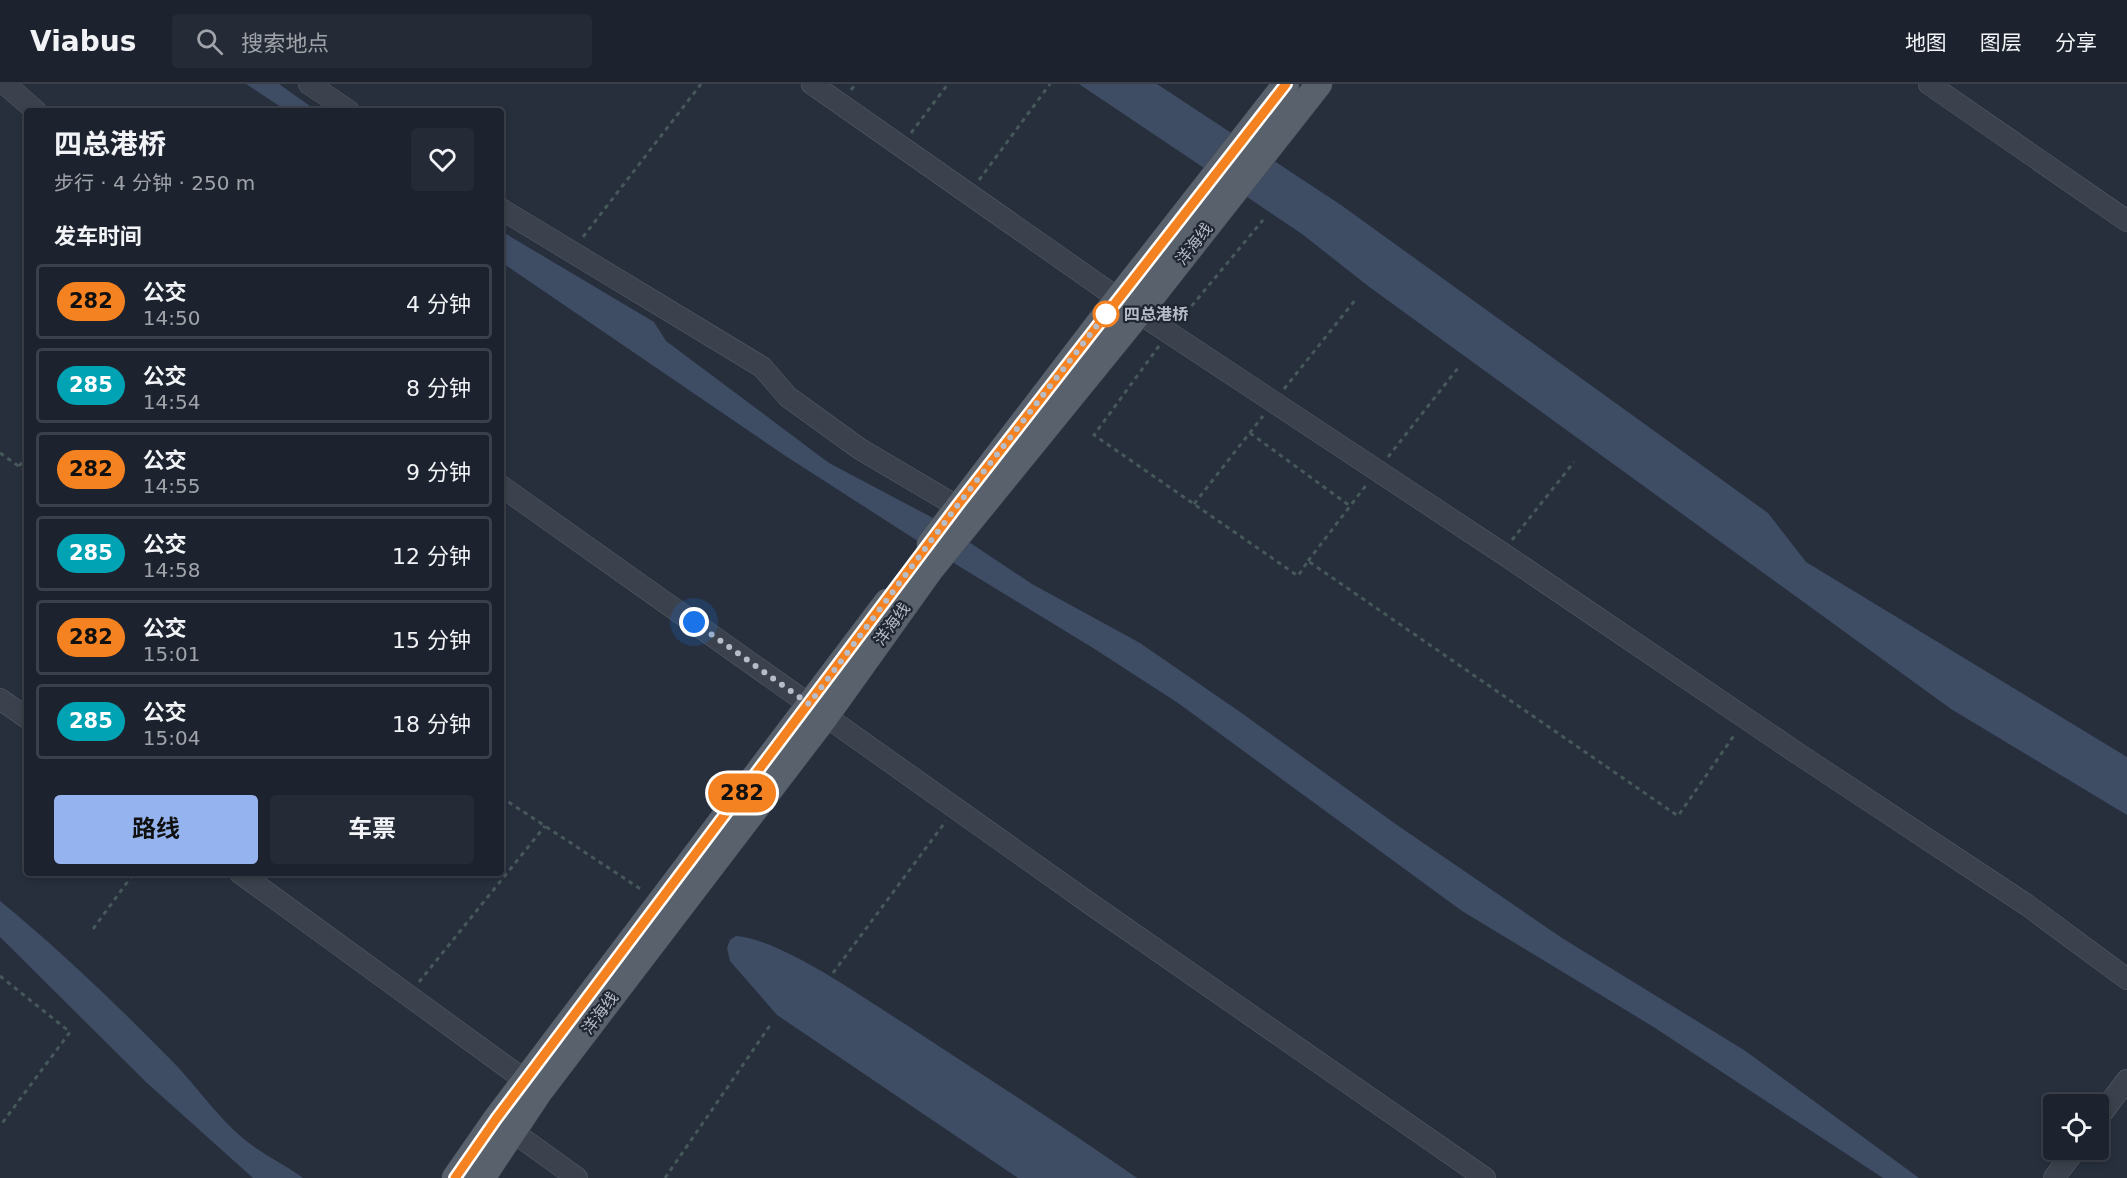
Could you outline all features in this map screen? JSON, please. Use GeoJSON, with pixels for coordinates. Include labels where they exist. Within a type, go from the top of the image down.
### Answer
{"type":"FeatureCollection","features":[{"type":"Feature","properties":{"kind":"main road","name":"洋海线"},"geometry":{"type":"LineString","coordinates":[[455,1178],[504,1125],[818,710],[1118,298],[1286,84]]}},
{"type":"Feature","properties":{"kind":"main road","name":"洋海线"},"geometry":{"type":"LineString","coordinates":[[961,516],[1139,313],[1319,84]]}},
{"type":"Feature","properties":{"kind":"main road","name":"洋海线"},"geometry":{"type":"LineString","coordinates":[[533,1086],[660,902],[818,710]]}},
{"type":"Feature","properties":{"kind":"main road","name":"洋海线"},"geometry":{"type":"LineString","coordinates":[[482,1178],[504,1125]]}},
{"type":"Feature","properties":{"kind":"street"},"geometry":{"type":"LineString","coordinates":[[5,84],[33,108]]}},
{"type":"Feature","properties":{"kind":"street"},"geometry":{"type":"LineString","coordinates":[[309,84],[345,108]]}},
{"type":"Feature","properties":{"kind":"street"},"geometry":{"type":"LineString","coordinates":[[812,84],[1139,313],[2027,905],[2127,979]]}},
{"type":"Feature","properties":{"kind":"street"},"geometry":{"type":"LineString","coordinates":[[1929,84],[2127,221]]}},
{"type":"Feature","properties":{"kind":"street"},"geometry":{"type":"LineString","coordinates":[[504,211],[762,367],[788,397],[860,449],[961,516]]}},
{"type":"Feature","properties":{"kind":"street"},"geometry":{"type":"LineString","coordinates":[[504,488],[1101,912],[1485,1178]]}},
{"type":"Feature","properties":{"kind":"street"},"geometry":{"type":"LineString","coordinates":[[0,699],[24,716]]}},
{"type":"Feature","properties":{"kind":"street"},"geometry":{"type":"LineString","coordinates":[[244,876],[533,1086]]}},
{"type":"Feature","properties":{"kind":"street"},"geometry":{"type":"LineString","coordinates":[[2109,1104],[2127,1080]]}},
{"type":"Feature","properties":{"kind":"street"},"geometry":{"type":"LineString","coordinates":[[504,1125],[578,1178]]}},
{"type":"Feature","properties":{"kind":"street"},"geometry":{"type":"LineString","coordinates":[[2054,1178],[2068,1160]]}},
{"type":"Feature","properties":{"kind":"path"},"geometry":{"type":"LineString","coordinates":[[572,252],[701,84]]}},
{"type":"Feature","properties":{"kind":"path"},"geometry":{"type":"LineString","coordinates":[[901,146],[948,84]]}},
{"type":"Feature","properties":{"kind":"path"},"geometry":{"type":"LineString","coordinates":[[969,194],[1050,84]]}},
{"type":"Feature","properties":{"kind":"path"},"geometry":{"type":"LineString","coordinates":[[1263,220],[1170,332],[1094,435],[1298,576],[1308,561],[1678,816],[1746,718]]}},
{"type":"Feature","properties":{"kind":"path"},"geometry":{"type":"LineString","coordinates":[[1250,433],[1350,506]]}},
{"type":"Feature","properties":{"kind":"path"},"geometry":{"type":"LineString","coordinates":[[0,453],[24,469]]}},
{"type":"Feature","properties":{"kind":"path"},"geometry":{"type":"LineString","coordinates":[[20,466],[24,461]]}},
{"type":"Feature","properties":{"kind":"path"},"geometry":{"type":"LineString","coordinates":[[1502,553],[1574,462]]}},
{"type":"Feature","properties":{"kind":"path"},"geometry":{"type":"LineString","coordinates":[[504,799],[660,902]]}},
{"type":"Feature","properties":{"kind":"path"},"geometry":{"type":"LineString","coordinates":[[833,973],[956,808]]}},
{"type":"Feature","properties":{"kind":"path"},"geometry":{"type":"LineString","coordinates":[[408,995],[545,826]]}},
{"type":"Feature","properties":{"kind":"path"},"geometry":{"type":"LineString","coordinates":[[93,929],[132,876]]}},
{"type":"Feature","properties":{"kind":"path"},"geometry":{"type":"LineString","coordinates":[[0,976],[70,1032],[0,1126]]}},
{"type":"Feature","properties":{"kind":"path"},"geometry":{"type":"LineString","coordinates":[[665,1178],[771,1024]]}},
{"type":"Feature","properties":{"kind":"water"},"geometry":{"type":"Polygon","coordinates":[[[246,84],[279,84],[313,108],[282,108],[246,84]]]}},
{"type":"Feature","properties":{"kind":"water"},"geometry":{"type":"Polygon","coordinates":[[[1079,84],[1157,84],[1341,205],[1768,513],[1806,562],[2127,757],[2127,815],[1951,709],[1368,286],[1302,234],[1079,84]]]}},
{"type":"Feature","properties":{"kind":"water"},"geometry":{"type":"Polygon","coordinates":[[[504,233],[654,322],[666,341],[829,463],[933,518],[1032,584],[1140,643],[1397,825],[1562,938],[1744,1050],[1919,1178],[1883,1178],[1652,1026],[1462,911],[1178,703],[784,455],[504,264],[504,233]]]}},
{"type":"Feature","properties":{"kind":"water"},"geometry":{"type":"Polygon","coordinates":[[[0,901],[66,958],[130,1019],[181,1070],[238,1134],[303,1178],[253,1178],[146,1082],[0,937],[0,901]]]}},
{"type":"Feature","properties":{"kind":"water"},"geometry":{"type":"Polygon","coordinates":[[[736,936],[776,948],[822,972],[993,1081],[1137,1178],[1018,1178],[777,1015],[730,961],[727,948],[730,940],[736,936]]]}},
{"type":"Feature","properties":{"kind":"bus line","name":"282"},"geometry":{"type":"LineString","coordinates":[[455,1178],[496,1119],[957,506],[1286,84]]}},
{"type":"Feature","properties":{"kind":"place","name":"四总港桥"},"geometry":{"type":"Point","coordinates":[1106,314]}},
{"type":"Feature","properties":{"kind":"route"},"geometry":{"type":"LineString","coordinates":[[694,622],[809,704],[957,506],[1106,314]]}}]}
